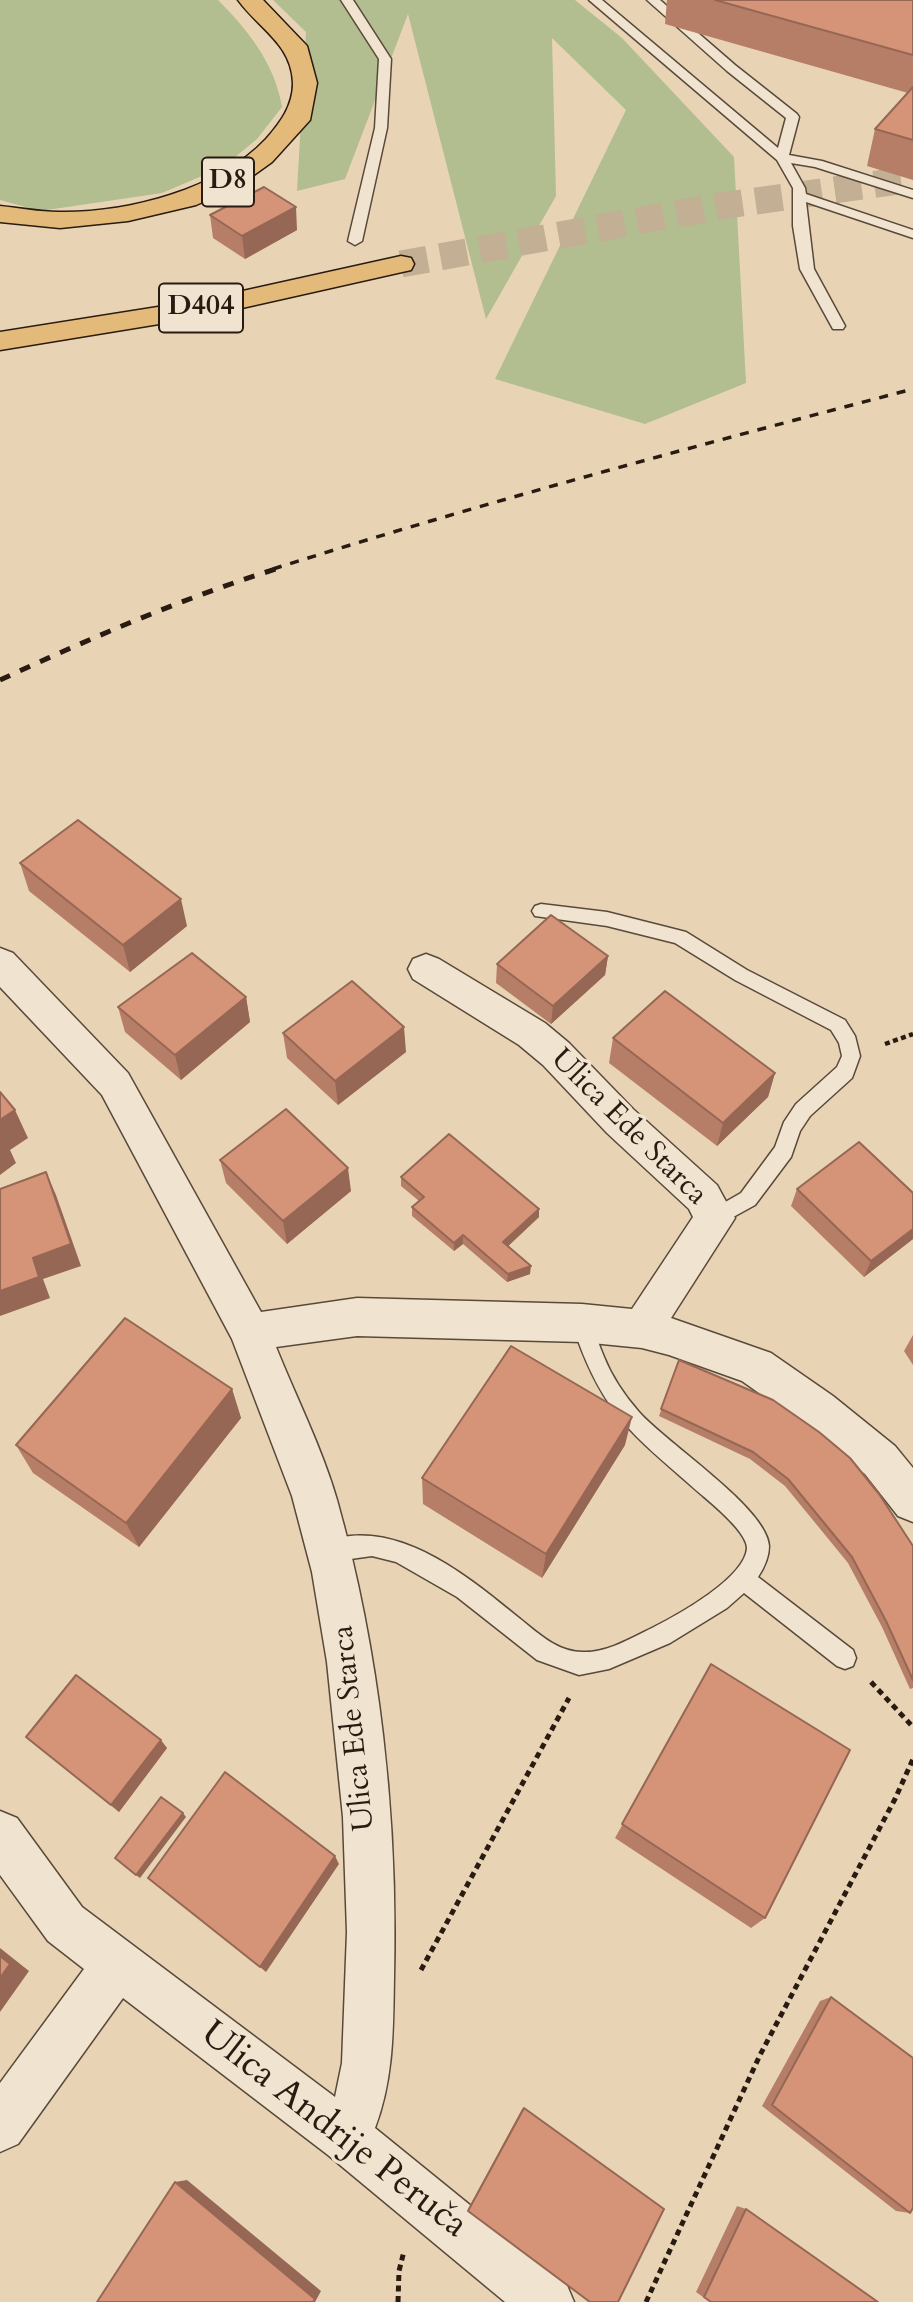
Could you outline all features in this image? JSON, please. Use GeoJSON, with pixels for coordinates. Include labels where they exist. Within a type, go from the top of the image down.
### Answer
{"type":"FeatureCollection","features":[{"type":"Feature","properties":{"kind":"main road","name":"D8"},"geometry":{"type":"LineString","coordinates":[[0,214],[60,220],[128,213],[187,200],[228,182],[264,157],[297,120],[306,83],[295,46],[250,0]]}},
{"type":"Feature","properties":{"kind":"main road","name":"D404"},"geometry":{"type":"LineString","coordinates":[[0,341],[165,316],[401,264]]}},
{"type":"Feature","properties":{"kind":"street","name":"Ulica Ede Starca"},"geometry":{"type":"LineString","coordinates":[[0,963],[115,1084],[250,1332],[314,1496],[329,1551],[350,1662],[367,1817],[370,1919],[368,2063],[360,2100],[346,2137]]}},
{"type":"Feature","properties":{"kind":"street","name":"Ulica Ede Starca"},"geometry":{"type":"LineString","coordinates":[[426,969],[533,1034],[556,1054],[629,1130],[703,1197],[715,1218],[642,1329]]}},
{"type":"Feature","properties":{"kind":"street"},"geometry":{"type":"LineString","coordinates":[[250,1332],[357,1317],[582,1323],[642,1329],[756,1367],[818,1410],[880,1460],[913,1501]]}},
{"type":"Feature","properties":{"kind":"street","name":"Ulica Andrije Peruča"},"geometry":{"type":"LineString","coordinates":[[0,1835],[65,1924],[346,2137],[547,2302]]}},
{"type":"Feature","properties":{"kind":"street"},"geometry":{"type":"LineString","coordinates":[[0,2126],[118,1963]]}},
{"type":"Feature","properties":{"kind":"lane"},"geometry":{"type":"LineString","coordinates":[[347,0],[385,59],[381,128],[355,242]]}},
{"type":"Feature","properties":{"kind":"lane"},"geometry":{"type":"LineString","coordinates":[[595,0],[782,158],[800,188],[800,226],[807,269],[838,326]]}},
{"type":"Feature","properties":{"kind":"lane"},"geometry":{"type":"LineString","coordinates":[[653,0],[730,68],[793,117],[782,158]]}},
{"type":"Feature","properties":{"kind":"lane"},"geometry":{"type":"LineString","coordinates":[[782,158],[817,164],[913,194]]}},
{"type":"Feature","properties":{"kind":"lane"},"geometry":{"type":"LineString","coordinates":[[800,196],[913,234]]}},
{"type":"Feature","properties":{"kind":"lane"},"geometry":{"type":"LineString","coordinates":[[541,911],[607,919],[680,937],[741,975],[838,1025],[848,1041],[851,1055],[845,1072],[803,1110],[790,1128],[784,1151],[748,1199],[715,1218]]}},
{"type":"Feature","properties":{"kind":"lane"},"geometry":{"type":"LineString","coordinates":[[329,1551],[374,1545],[402,1551],[427,1564],[545,1652],[566,1661],[589,1664],[639,1648],[682,1626],[734,1588],[757,1562],[758,1545],[746,1523],[643,1432],[598,1368],[582,1323]]}},
{"type":"Feature","properties":{"kind":"lane"},"geometry":{"type":"LineString","coordinates":[[742,1578],[845,1658]]}},
{"type":"Feature","properties":{"kind":"path"},"geometry":{"type":"LineString","coordinates":[[845,1658],[890,1699],[913,1727]]}},
{"type":"Feature","properties":{"kind":"path"},"geometry":{"type":"LineString","coordinates":[[426,1962],[562,1710]]}},
{"type":"Feature","properties":{"kind":"path"},"geometry":{"type":"LineString","coordinates":[[646,2302],[760,2054],[895,1800],[913,1759]]}},
{"type":"Feature","properties":{"kind":"path"},"geometry":{"type":"LineString","coordinates":[[398,2302],[399,2271]]}},
{"type":"Feature","properties":{"kind":"green space"},"geometry":{"type":"Polygon","coordinates":[[[0,0],[218,0],[240,23],[267,62],[282,107],[257,139],[223,167],[162,193],[40,211],[0,200],[0,0]]]}},
{"type":"Feature","properties":{"kind":"green space"},"geometry":{"type":"Polygon","coordinates":[[[273,0],[575,0],[622,38],[734,157],[746,383],[645,424],[495,379],[626,110],[552,38],[556,196],[486,319],[408,14],[345,179],[297,191],[306,32],[273,0]]]}},
{"type":"Feature","properties":{"kind":"building"},"geometry":{"type":"Polygon","coordinates":[[[715,0],[913,0],[913,55],[715,0]]]}},
{"type":"Feature","properties":{"kind":"building"},"geometry":{"type":"Polygon","coordinates":[[[913,87],[913,140],[875,129],[913,87]]]}},
{"type":"Feature","properties":{"kind":"building"},"geometry":{"type":"Polygon","coordinates":[[[264,187],[296,207],[242,236],[210,215],[264,187]]]}},
{"type":"Feature","properties":{"kind":"building"},"geometry":{"type":"Polygon","coordinates":[[[78,820],[181,899],[123,945],[20,863],[78,820]]]}},
{"type":"Feature","properties":{"kind":"building"},"geometry":{"type":"Polygon","coordinates":[[[551,915],[608,956],[553,1006],[497,964],[551,915]]]}},
{"type":"Feature","properties":{"kind":"building"},"geometry":{"type":"Polygon","coordinates":[[[192,953],[246,997],[175,1055],[118,1007],[192,953]]]}},
{"type":"Feature","properties":{"kind":"building"},"geometry":{"type":"Polygon","coordinates":[[[352,981],[404,1027],[335,1081],[283,1033],[352,981]]]}},
{"type":"Feature","properties":{"kind":"building"},"geometry":{"type":"Polygon","coordinates":[[[665,991],[775,1073],[723,1123],[613,1038],[665,991]]]}},
{"type":"Feature","properties":{"kind":"building"},"geometry":{"type":"Polygon","coordinates":[[[0,1092],[15,1110],[0,1120],[0,1092]]]}},
{"type":"Feature","properties":{"kind":"building"},"geometry":{"type":"Polygon","coordinates":[[[286,1109],[348,1168],[283,1221],[220,1160],[286,1109]]]}},
{"type":"Feature","properties":{"kind":"building"},"geometry":{"type":"Polygon","coordinates":[[[449,1134],[539,1209],[503,1242],[531,1266],[508,1274],[463,1235],[454,1243],[412,1207],[424,1197],[401,1177],[449,1134]]]}},
{"type":"Feature","properties":{"kind":"building"},"geometry":{"type":"Polygon","coordinates":[[[859,1142],[913,1193],[913,1229],[871,1261],[797,1189],[859,1142]]]}},
{"type":"Feature","properties":{"kind":"building"},"geometry":{"type":"Polygon","coordinates":[[[46,1172],[71,1244],[33,1258],[39,1277],[0,1291],[0,1189],[46,1172]]]}},
{"type":"Feature","properties":{"kind":"building"},"geometry":{"type":"Polygon","coordinates":[[[125,1318],[232,1389],[126,1523],[16,1445],[125,1318]]]}},
{"type":"Feature","properties":{"kind":"building"},"geometry":{"type":"Polygon","coordinates":[[[511,1346],[632,1417],[546,1554],[422,1478],[511,1346]]]}},
{"type":"Feature","properties":{"kind":"building"},"geometry":{"type":"Polygon","coordinates":[[[679,1360],[773,1400],[819,1432],[850,1458],[879,1494],[913,1546],[913,1680],[852,1557],[788,1479],[753,1452],[661,1409],[679,1360]]]}},
{"type":"Feature","properties":{"kind":"building"},"geometry":{"type":"Polygon","coordinates":[[[711,1664],[850,1750],[765,1918],[622,1824],[711,1664]]]}},
{"type":"Feature","properties":{"kind":"building"},"geometry":{"type":"Polygon","coordinates":[[[76,1675],[161,1740],[111,1805],[26,1737],[76,1675]]]}},
{"type":"Feature","properties":{"kind":"building"},"geometry":{"type":"Polygon","coordinates":[[[225,1772],[335,1856],[260,1967],[148,1878],[225,1772]]]}},
{"type":"Feature","properties":{"kind":"building"},"geometry":{"type":"Polygon","coordinates":[[[161,1797],[183,1813],[136,1875],[115,1858],[161,1797]]]}},
{"type":"Feature","properties":{"kind":"building"},"geometry":{"type":"Polygon","coordinates":[[[0,1956],[10,1964],[0,1978],[0,1956]]]}},
{"type":"Feature","properties":{"kind":"building"},"geometry":{"type":"Polygon","coordinates":[[[831,1997],[913,2058],[913,2208],[910,2213],[772,2105],[831,1997]]]}},
{"type":"Feature","properties":{"kind":"building"},"geometry":{"type":"Polygon","coordinates":[[[524,2108],[664,2209],[618,2302],[590,2302],[468,2211],[524,2108]]]}},
{"type":"Feature","properties":{"kind":"building"},"geometry":{"type":"Polygon","coordinates":[[[175,2182],[315,2299],[313,2302],[97,2302],[175,2182]]]}},
{"type":"Feature","properties":{"kind":"building"},"geometry":{"type":"Polygon","coordinates":[[[746,2209],[878,2302],[711,2302],[704,2297],[746,2209]]]}},
{"type":"Feature","properties":{"kind":"tunnel"},"geometry":{"type":"LineString","coordinates":[[401,264],[720,206],[913,179]]}},
{"type":"Feature","properties":{"kind":"railway"},"geometry":{"type":"LineString","coordinates":[[273,569],[512,497],[913,389]]}},
{"type":"Feature","properties":{"kind":"railway"},"geometry":{"type":"LineString","coordinates":[[0,680],[138,620],[279,568]]}}]}
